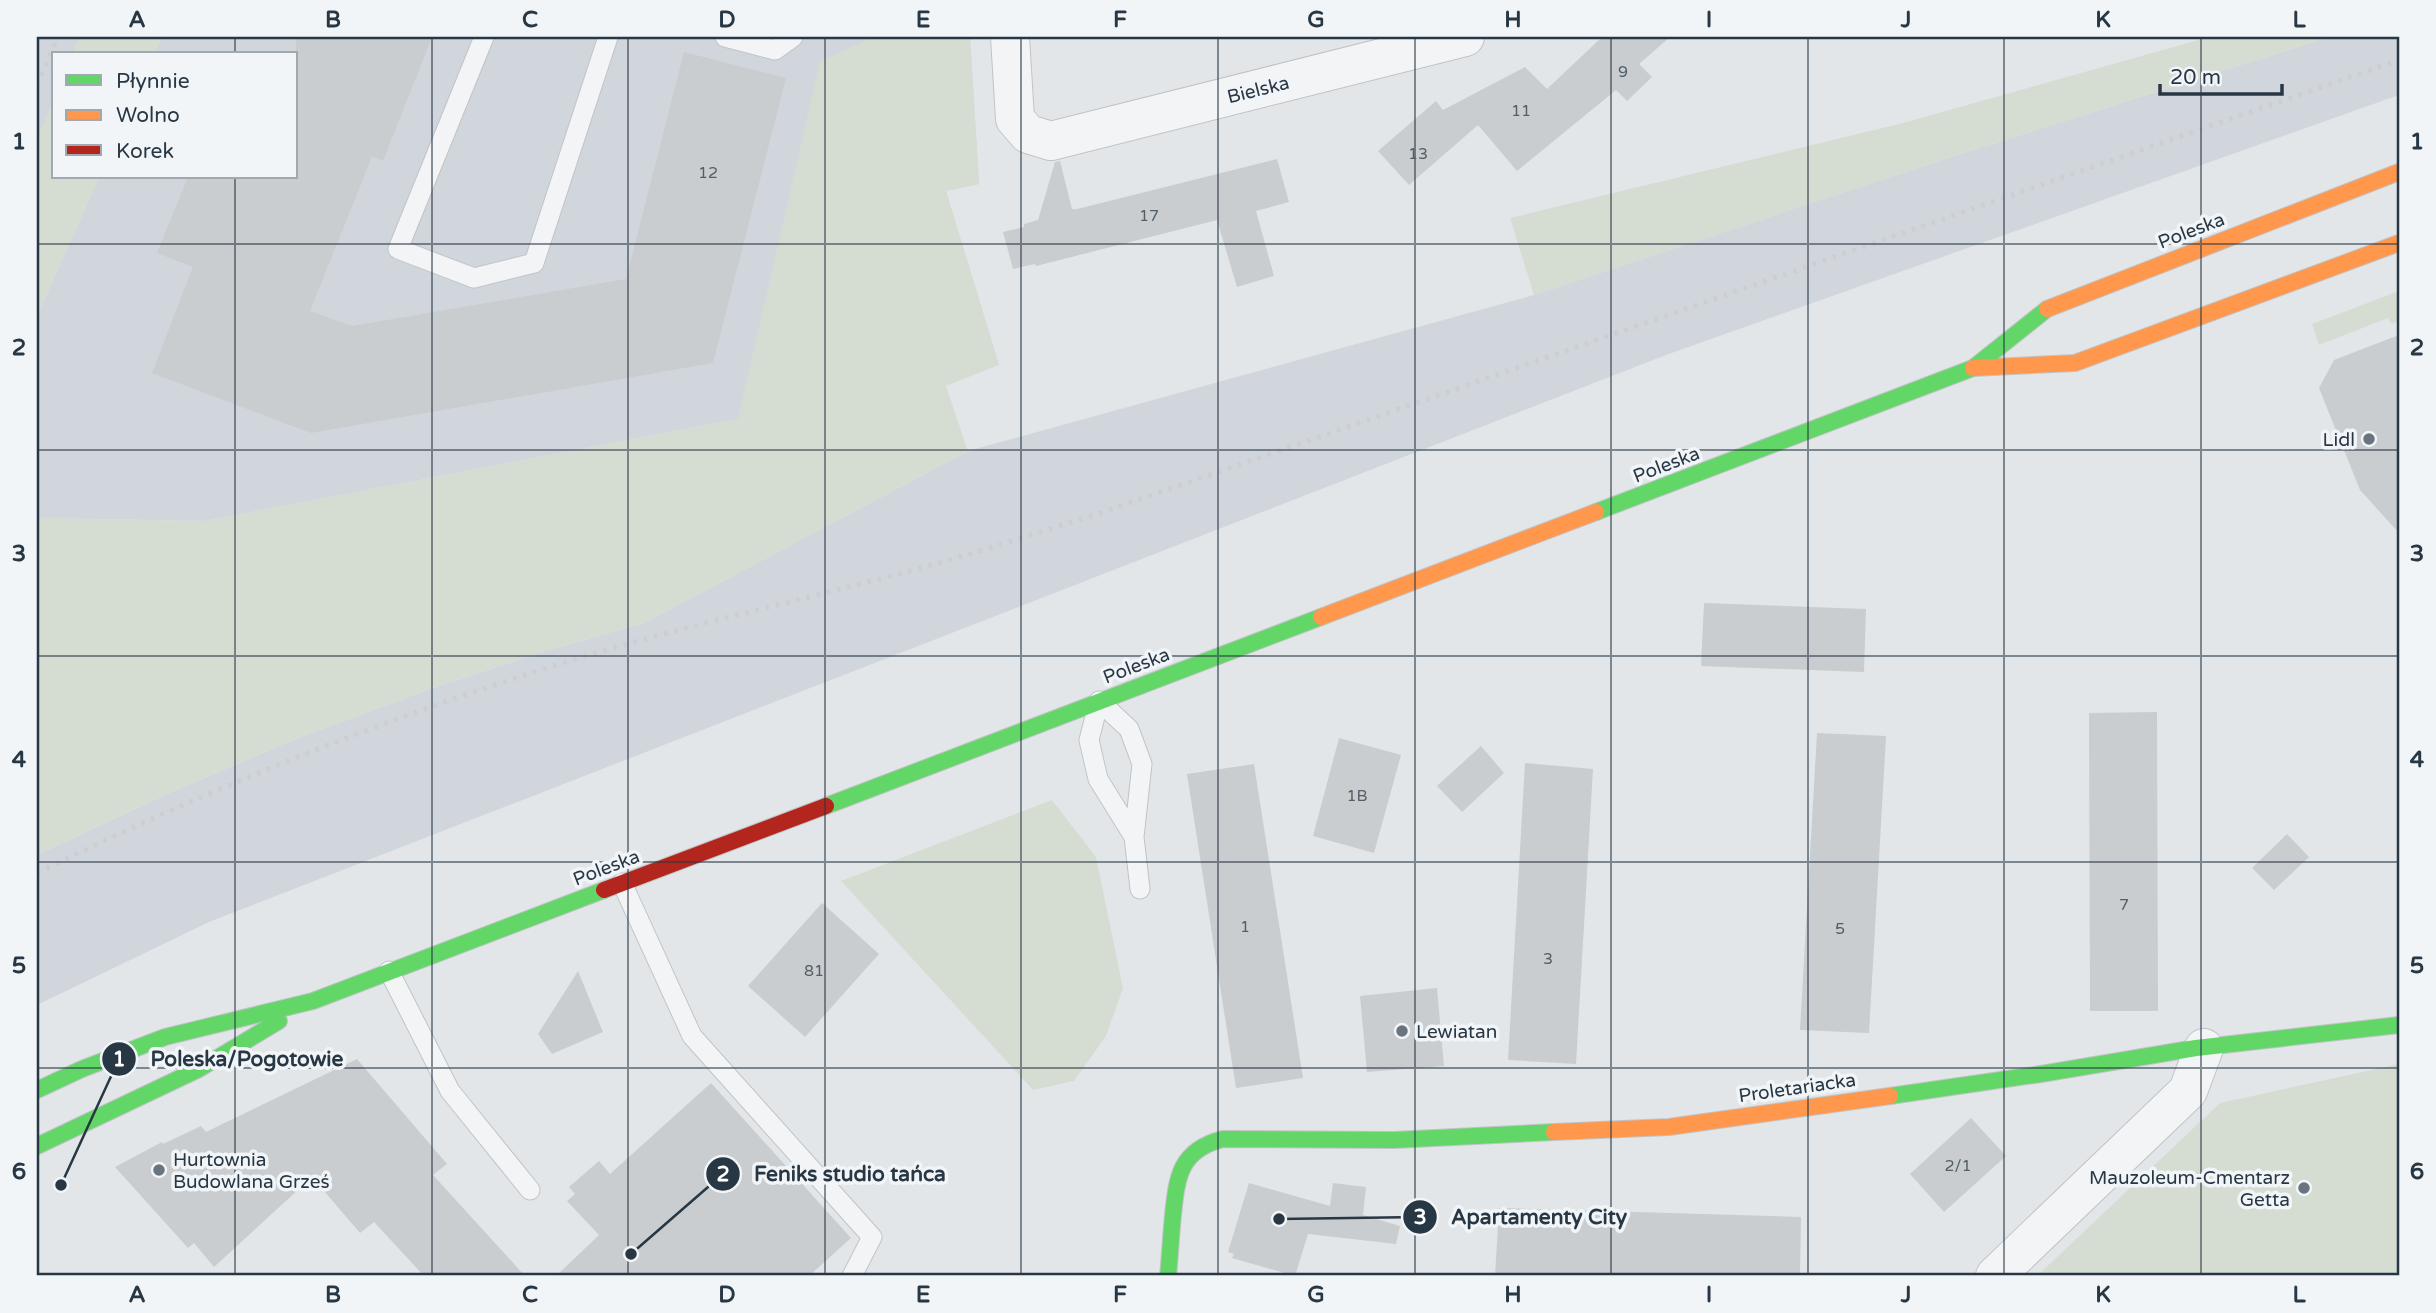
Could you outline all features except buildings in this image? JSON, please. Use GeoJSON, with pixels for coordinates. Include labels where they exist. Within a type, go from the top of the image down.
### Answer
{"type":"FeatureCollection","features":[{"type":"Feature","properties":{"kind":"main road","name":"Poleska"},"geometry":{"type":"LineString","coordinates":[[37,1090],[82,1069],[165,1037],[313,1001],[1973,368],[2050,307],[2399,172]]}},
{"type":"Feature","properties":{"kind":"main road","name":"Poleska"},"geometry":{"type":"LineString","coordinates":[[1973,368],[2075,363],[2399,243]]}},
{"type":"Feature","properties":{"kind":"main road","name":"Poleska"},"geometry":{"type":"LineString","coordinates":[[37,1146],[199,1069],[313,1001]]}},
{"type":"Feature","properties":{"kind":"main road","name":"Proletariacka"},"geometry":{"type":"LineString","coordinates":[[1168,1276],[1177,1182],[1187,1158],[1209,1142],[1231,1138],[1394,1140],[1669,1127],[2204,1048],[2399,1025]]}},
{"type":"Feature","properties":{"kind":"street","name":"Bielska"},"geometry":{"type":"LineString","coordinates":[[1010,37],[1015,119],[1028,134],[1051,141],[1465,37]]}},
{"type":"Feature","properties":{"kind":"street"},"geometry":{"type":"LineString","coordinates":[[1995,1276],[2188,1091],[2204,1048]]}},
{"type":"Feature","properties":{"kind":"lane"},"geometry":{"type":"LineString","coordinates":[[484,37],[398,249],[474,278],[534,263],[608,37]]}},
{"type":"Feature","properties":{"kind":"lane"},"geometry":{"type":"LineString","coordinates":[[724,37],[775,50],[793,37]]}},
{"type":"Feature","properties":{"kind":"lane"},"geometry":{"type":"LineString","coordinates":[[1134,837],[1098,779],[1089,740],[1100,701],[1129,729],[1142,764],[1134,837],[1140,889]]}},
{"type":"Feature","properties":{"kind":"lane"},"geometry":{"type":"LineString","coordinates":[[622,883],[692,1035],[872,1237],[852,1276]]}},
{"type":"Feature","properties":{"kind":"lane"},"geometry":{"type":"LineString","coordinates":[[389,971],[450,1091],[530,1190]]}},
{"type":"Feature","properties":{"kind":"shaded area"},"geometry":{"type":"Polygon","coordinates":[[[37,37],[110,37],[105,52],[52,52],[54,178],[37,266],[37,37]]]}},
{"type":"Feature","properties":{"kind":"shaded area"},"geometry":{"type":"Polygon","coordinates":[[[80,37],[162,37],[155,52],[73,52],[80,37]]]}},
{"type":"Feature","properties":{"kind":"shaded area"},"geometry":{"type":"Polygon","coordinates":[[[162,37],[970,37],[979,184],[946,191],[999,365],[738,419],[205,521],[37,518],[37,316],[99,178],[298,178],[298,52],[155,52],[162,37]]]}},
{"type":"Feature","properties":{"kind":"shaded area"},"geometry":{"type":"Polygon","coordinates":[[[873,37],[970,37],[979,184],[946,191],[999,365],[946,386],[968,451],[644,623],[441,685],[298,738],[167,794],[37,855],[37,518],[205,521],[738,419],[820,62],[873,37]]]}},
{"type":"Feature","properties":{"kind":"shaded area"},"geometry":{"type":"Polygon","coordinates":[[[2209,37],[2329,37],[1926,165],[1534,295],[1510,218],[1903,123],[2209,37]]]}},
{"type":"Feature","properties":{"kind":"shaded area"},"geometry":{"type":"Polygon","coordinates":[[[2329,37],[2399,37],[2399,95],[1666,355],[209,922],[37,1005],[37,855],[167,794],[298,738],[441,685],[644,623],[968,451],[1534,295],[1926,165],[2329,37]]]}},
{"type":"Feature","properties":{"kind":"shaded area"},"geometry":{"type":"Polygon","coordinates":[[[52,103],[52,178],[99,178],[37,316],[37,140],[52,103]]]}},
{"type":"Feature","properties":{"kind":"shaded area"},"geometry":{"type":"Polygon","coordinates":[[[2399,291],[2399,321],[2391,324],[2388,318],[2319,345],[2312,324],[2399,291]]]}},
{"type":"Feature","properties":{"kind":"shaded area"},"geometry":{"type":"Polygon","coordinates":[[[1052,800],[1096,857],[1123,988],[1106,1036],[1074,1081],[1033,1090],[841,881],[1052,800]]]}},
{"type":"Feature","properties":{"kind":"shaded area"},"geometry":{"type":"Polygon","coordinates":[[[2399,1064],[2399,1276],[2037,1276],[2220,1103],[2399,1064]]]}},
{"type":"Feature","properties":{"kind":"railway"},"geometry":{"type":"LineString","coordinates":[[37,85],[58,37]]}},
{"type":"Feature","properties":{"kind":"railway"},"geometry":{"type":"LineString","coordinates":[[37,873],[227,786],[421,710],[598,652],[939,563],[1095,515],[2399,60]]}},
{"type":"Feature","properties":{"kind":"traffic: fast"},"geometry":{"type":"LineString","coordinates":[[1596,512],[1973,368],[2047,309]]}},
{"type":"Feature","properties":{"kind":"traffic: fast"},"geometry":{"type":"LineString","coordinates":[[826,806],[1321,617]]}},
{"type":"Feature","properties":{"kind":"traffic: fast"},"geometry":{"type":"LineString","coordinates":[[37,1090],[82,1069],[165,1037],[313,1001],[604,890]]}},
{"type":"Feature","properties":{"kind":"traffic: fast"},"geometry":{"type":"LineString","coordinates":[[37,1146],[199,1069],[279,1021]]}},
{"type":"Feature","properties":{"kind":"traffic: fast"},"geometry":{"type":"LineString","coordinates":[[1890,1096],[2196,1048],[2399,1025]]}},
{"type":"Feature","properties":{"kind":"traffic: fast"},"geometry":{"type":"LineString","coordinates":[[1168,1276],[1179,1177],[1189,1158],[1209,1144],[1223,1139],[1394,1140],[1554,1132]]}},
{"type":"Feature","properties":{"kind":"traffic: slow"},"geometry":{"type":"LineString","coordinates":[[2047,309],[2399,172]]}},
{"type":"Feature","properties":{"kind":"traffic: slow"},"geometry":{"type":"LineString","coordinates":[[1973,368],[2075,363],[2399,243]]}},
{"type":"Feature","properties":{"kind":"traffic: slow"},"geometry":{"type":"LineString","coordinates":[[1321,617],[1596,512]]}},
{"type":"Feature","properties":{"kind":"traffic: slow"},"geometry":{"type":"LineString","coordinates":[[1554,1132],[1669,1127],[1890,1096]]}},
{"type":"Feature","properties":{"kind":"traffic: jam"},"geometry":{"type":"LineString","coordinates":[[604,890],[826,806]]}},
{"type":"Feature","properties":{"kind":"place","name":"Lidl"},"geometry":{"type":"Point","coordinates":[2369,439]}},
{"type":"Feature","properties":{"kind":"place","name":"Lewiatan"},"geometry":{"type":"Point","coordinates":[1402,1031]}},
{"type":"Feature","properties":{"kind":"place","name":"Hurtownia Budowlana Grześ"},"geometry":{"type":"Point","coordinates":[159,1170]}},
{"type":"Feature","properties":{"kind":"place","name":"Poleska/Pogotowie"},"geometry":{"type":"Point","coordinates":[61,1185]}},
{"type":"Feature","properties":{"kind":"place","name":"Mauzoleum-Cmentarz Getta"},"geometry":{"type":"Point","coordinates":[2304,1188]}},
{"type":"Feature","properties":{"kind":"place","name":"Apartamenty City"},"geometry":{"type":"Point","coordinates":[1279,1219]}},
{"type":"Feature","properties":{"kind":"place","name":"Feniks studio tańca"},"geometry":{"type":"Point","coordinates":[631,1254]}}]}
